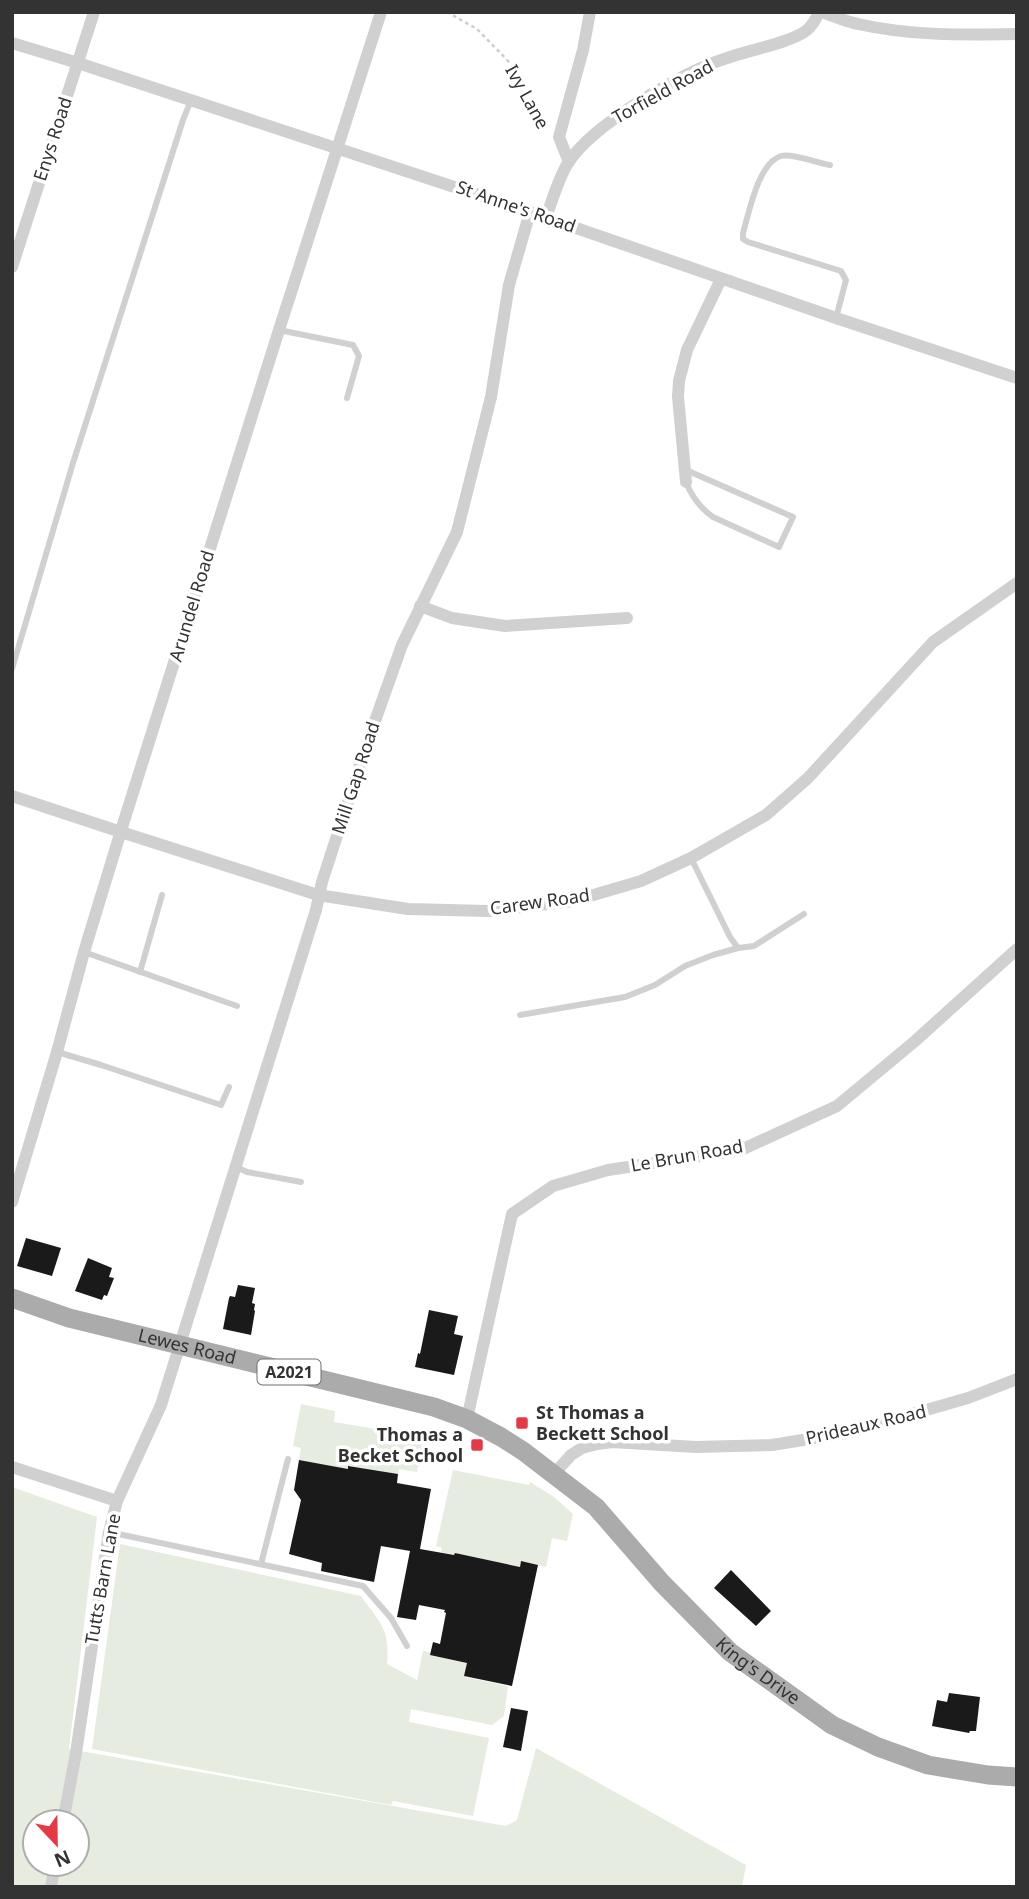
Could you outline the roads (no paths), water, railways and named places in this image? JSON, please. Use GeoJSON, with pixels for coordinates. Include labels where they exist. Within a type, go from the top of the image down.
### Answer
{"type":"FeatureCollection","features":[{"type":"Feature","properties":{"kind":"main road","name":"Lewes Road"},"geometry":{"type":"LineString","coordinates":[[12,1298],[69,1318],[434,1407],[467,1419],[523,1451],[553,1475]]}},
{"type":"Feature","properties":{"kind":"main road","name":"King's Drive"},"geometry":{"type":"LineString","coordinates":[[553,1475],[596,1507],[662,1583],[730,1652],[832,1725],[878,1747],[929,1765],[1017,1777]]}},
{"type":"Feature","properties":{"kind":"street","name":"Enys Road"},"geometry":{"type":"LineString","coordinates":[[12,267],[94,12]]}},
{"type":"Feature","properties":{"kind":"street","name":"Arundel Road"},"geometry":{"type":"LineString","coordinates":[[12,1202],[121,832],[381,12]]}},
{"type":"Feature","properties":{"kind":"street"},"geometry":{"type":"LineString","coordinates":[[569,162],[559,137],[583,50],[590,12]]}},
{"type":"Feature","properties":{"kind":"street"},"geometry":{"type":"LineString","coordinates":[[820,12],[855,24],[890,30],[930,34],[1017,34]]}},
{"type":"Feature","properties":{"kind":"street","name":"Torfield Road"},"geometry":{"type":"LineString","coordinates":[[547,218],[569,162],[584,144],[607,124],[679,79],[723,59],[793,38],[807,30],[820,12]]}},
{"type":"Feature","properties":{"kind":"street","name":"St Anne's Road"},"geometry":{"type":"LineString","coordinates":[[12,43],[338,148],[1017,377]]}},
{"type":"Feature","properties":{"kind":"street","name":"Mill Gap Road"},"geometry":{"type":"LineString","coordinates":[[180,1346],[364,752],[402,645],[457,531],[491,397],[509,285],[530,212]]}},
{"type":"Feature","properties":{"kind":"street"},"geometry":{"type":"LineString","coordinates":[[685,476],[679,381],[687,350],[721,279]]}},
{"type":"Feature","properties":{"kind":"street","name":"Carew Road"},"geometry":{"type":"LineString","coordinates":[[12,796],[318,895],[408,909],[488,911],[573,901],[641,881],[691,858],[766,815],[808,778],[933,642],[1017,583]]}},
{"type":"Feature","properties":{"kind":"street"},"geometry":{"type":"LineString","coordinates":[[420,606],[453,618],[505,626],[627,618]]}},
{"type":"Feature","properties":{"kind":"street","name":"Le Brun Road"},"geometry":{"type":"LineString","coordinates":[[467,1419],[512,1214],[553,1186],[608,1170],[741,1150],[837,1106],[914,1042],[1017,949]]}},
{"type":"Feature","properties":{"kind":"street","name":"Tutts Barn Lane"},"geometry":{"type":"LineString","coordinates":[[66,1808],[109,1532],[117,1501],[161,1405],[180,1346]]}},
{"type":"Feature","properties":{"kind":"street","name":"Prideaux Road"},"geometry":{"type":"LineString","coordinates":[[553,1475],[571,1455],[582,1448],[597,1444],[612,1442],[696,1447],[772,1445],[846,1433],[968,1398],[1017,1379]]}},
{"type":"Feature","properties":{"kind":"street"},"geometry":{"type":"LineString","coordinates":[[12,1467],[117,1501]]}},
{"type":"Feature","properties":{"kind":"lane"},"geometry":{"type":"LineString","coordinates":[[12,670],[73,463],[191,100]]}},
{"type":"Feature","properties":{"kind":"lane"},"geometry":{"type":"LineString","coordinates":[[830,165],[788,156],[781,156],[770,163],[762,174],[743,239],[841,271],[846,280],[836,318]]}},
{"type":"Feature","properties":{"kind":"lane"},"geometry":{"type":"LineString","coordinates":[[279,330],[353,345],[359,356],[347,398]]}},
{"type":"Feature","properties":{"kind":"lane"},"geometry":{"type":"LineString","coordinates":[[685,476],[793,517],[779,547],[703,510],[690,492],[685,476]]}},
{"type":"Feature","properties":{"kind":"lane"},"geometry":{"type":"LineString","coordinates":[[691,858],[738,948]]}},
{"type":"Feature","properties":{"kind":"lane"},"geometry":{"type":"LineString","coordinates":[[140,972],[162,894]]}},
{"type":"Feature","properties":{"kind":"lane"},"geometry":{"type":"LineString","coordinates":[[520,1015],[625,997],[655,985],[685,966],[713,955],[754,946],[804,914]]}},
{"type":"Feature","properties":{"kind":"lane"},"geometry":{"type":"LineString","coordinates":[[84,952],[237,1006]]}},
{"type":"Feature","properties":{"kind":"lane"},"geometry":{"type":"LineString","coordinates":[[57,1052],[221,1105],[229,1087]]}},
{"type":"Feature","properties":{"kind":"lane"},"geometry":{"type":"LineString","coordinates":[[234,1166],[247,1172],[301,1182]]}},
{"type":"Feature","properties":{"kind":"lane"},"geometry":{"type":"LineString","coordinates":[[261,1564],[288,1459]]}},
{"type":"Feature","properties":{"kind":"lane"},"geometry":{"type":"LineString","coordinates":[[109,1532],[363,1586],[391,1618],[407,1646]]}},
{"type":"Feature","properties":{"kind":"place","name":"St Thomas a Beckett School"},"geometry":{"type":"Point","coordinates":[522,1423]}},
{"type":"Feature","properties":{"kind":"place","name":"Thomas a Becket School"},"geometry":{"type":"Point","coordinates":[477,1445]}}]}
